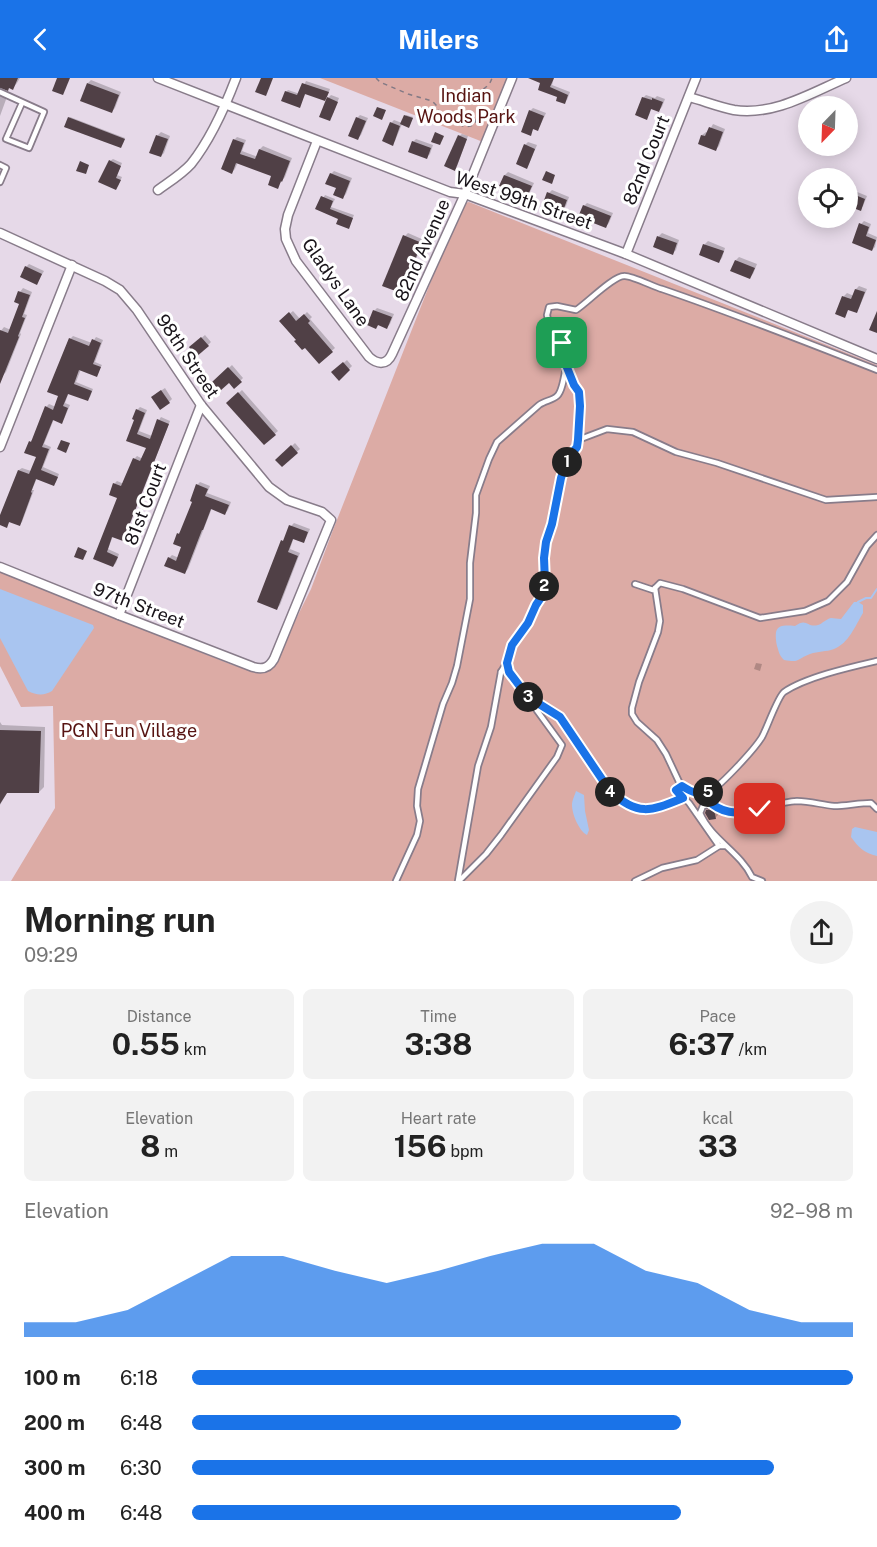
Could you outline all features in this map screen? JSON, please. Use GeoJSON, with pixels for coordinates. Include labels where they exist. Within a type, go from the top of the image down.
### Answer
{"type":"FeatureCollection","features":[{"type":"Feature","properties":{"kind":"street","name":"West 99th Street"},"geometry":{"type":"LineString","coordinates":[[158,78],[450,192],[465,194],[626,254],[877,359]]}},
{"type":"Feature","properties":{"kind":"street"},"geometry":{"type":"LineString","coordinates":[[158,190],[190,165],[226,104],[236,78]]}},
{"type":"Feature","properties":{"kind":"street","name":"82nd Avenue"},"geometry":{"type":"LineString","coordinates":[[382,363],[390,359],[465,194],[512,78]]}},
{"type":"Feature","properties":{"kind":"street","name":"82nd Court"},"geometry":{"type":"LineString","coordinates":[[626,254],[696,78]]}},
{"type":"Feature","properties":{"kind":"street"},"geometry":{"type":"LineString","coordinates":[[689,97],[734,110],[753,111],[779,107],[846,78]]}},
{"type":"Feature","properties":{"kind":"street","name":"Gladys Lane"},"geometry":{"type":"LineString","coordinates":[[317,141],[288,215],[285,229],[286,239],[296,261],[369,357],[377,363],[382,363]]}},
{"type":"Feature","properties":{"kind":"street","name":"98th Street"},"geometry":{"type":"LineString","coordinates":[[0,233],[105,281],[126,297],[201,405],[268,487],[287,500],[322,512],[331,520],[274,659],[267,668]]}},
{"type":"Feature","properties":{"kind":"street"},"geometry":{"type":"LineString","coordinates":[[0,447],[72,265]]}},
{"type":"Feature","properties":{"kind":"street","name":"81st Court"},"geometry":{"type":"LineString","coordinates":[[119,615],[201,405]]}},
{"type":"Feature","properties":{"kind":"street","name":"97th Street"},"geometry":{"type":"LineString","coordinates":[[0,567],[253,667],[267,668]]}},
{"type":"Feature","properties":{"kind":"lane"},"geometry":{"type":"LineString","coordinates":[[0,92],[44,112],[28,148],[6,139],[22,103]]}},
{"type":"Feature","properties":{"kind":"lane"},"geometry":{"type":"LineString","coordinates":[[0,165],[6,168],[0,182]]}},
{"type":"Feature","properties":{"kind":"lane"},"geometry":{"type":"LineString","coordinates":[[396,881],[417,835],[420,821],[417,806],[418,789],[442,704],[452,683],[456,666],[470,599],[470,562],[476,495],[482,476],[497,442],[539,405],[555,398],[560,392],[568,356],[548,320],[549,307],[576,310],[616,278],[625,275],[877,370]]}},
{"type":"Feature","properties":{"kind":"lane"},"geometry":{"type":"LineString","coordinates":[[566,365],[579,392],[576,448]]}},
{"type":"Feature","properties":{"kind":"lane"},"geometry":{"type":"LineString","coordinates":[[578,440],[607,429],[633,432],[676,452],[717,463],[826,500],[877,497]]}},
{"type":"Feature","properties":{"kind":"lane"},"geometry":{"type":"LineString","coordinates":[[458,881],[478,766],[492,728],[501,672],[507,663],[512,645],[528,623],[542,596],[545,582],[546,542],[567,460],[589,436]]}},
{"type":"Feature","properties":{"kind":"lane"},"geometry":{"type":"LineString","coordinates":[[635,584],[652,590],[660,583],[683,589],[760,618],[805,611],[828,601],[847,582],[867,546],[877,535]]}},
{"type":"Feature","properties":{"kind":"lane"},"geometry":{"type":"LineString","coordinates":[[655,588],[660,621],[658,632],[639,681],[632,714],[637,722],[657,740],[681,786],[692,792],[702,794],[711,791],[729,775],[760,740],[783,693],[824,675],[877,661]]}},
{"type":"Feature","properties":{"kind":"lane"},"geometry":{"type":"LineString","coordinates":[[507,663],[509,672]]}},
{"type":"Feature","properties":{"kind":"lane"},"geometry":{"type":"LineString","coordinates":[[458,881],[486,854],[557,757],[562,745],[509,672],[506,672],[506,667],[501,672]]}},
{"type":"Feature","properties":{"kind":"lane"},"geometry":{"type":"LineString","coordinates":[[528,697],[560,717],[602,781],[620,800],[640,809],[656,809],[683,798]]}},
{"type":"Feature","properties":{"kind":"lane"},"geometry":{"type":"LineString","coordinates":[[681,786],[676,790],[689,803],[719,846]]}},
{"type":"Feature","properties":{"kind":"lane"},"geometry":{"type":"LineString","coordinates":[[711,791],[714,795],[714,804],[712,804]]}},
{"type":"Feature","properties":{"kind":"lane"},"geometry":{"type":"LineString","coordinates":[[762,881],[750,879],[747,867],[709,830],[700,813],[703,806],[712,804],[720,810],[744,812],[798,801],[836,806],[871,803],[877,809]]}},
{"type":"Feature","properties":{"kind":"lane"},"geometry":{"type":"LineString","coordinates":[[635,881],[662,868],[697,860],[719,846],[725,846]]}},
{"type":"Feature","properties":{"kind":"path"},"geometry":{"type":"LineString","coordinates":[[376,78],[408,94],[432,101],[441,116],[465,127],[474,125],[477,121],[479,94],[490,84],[492,78]]}},
{"type":"Feature","properties":{"kind":"green space","name":"Indian Woods Park"},"geometry":{"type":"Polygon","coordinates":[[[320,78],[509,78],[483,142],[320,78]]]}},
{"type":"Feature","properties":{"kind":"green space","name":"PGN Fun Village"},"geometry":{"type":"Polygon","coordinates":[[[469,202],[877,365],[877,881],[11,881],[55,808],[53,706],[21,707],[0,666],[0,572],[230,664],[254,672],[273,667],[278,661],[311,589],[457,215],[465,203],[469,202]]]}},
{"type":"Feature","properties":{"kind":"water"},"geometry":{"type":"Polygon","coordinates":[[[0,589],[93,625],[94,628],[49,693],[40,694],[28,691],[0,638],[0,589]]]}},
{"type":"Feature","properties":{"kind":"water"},"geometry":{"type":"Polygon","coordinates":[[[854,602],[863,605],[863,613],[844,643],[831,650],[816,652],[796,661],[782,658],[777,646],[776,635],[780,627],[795,626],[802,622],[818,625],[827,619],[841,619],[854,602]]]}},
{"type":"Feature","properties":{"kind":"water"},"geometry":{"type":"Polygon","coordinates":[[[576,791],[584,795],[589,830],[587,835],[579,826],[573,813],[572,803],[576,791]]]}},
{"type":"Feature","properties":{"kind":"water"},"geometry":{"type":"Polygon","coordinates":[[[855,827],[877,832],[877,856],[865,852],[854,841],[851,837],[852,829],[855,827]]]}},
{"type":"Feature","properties":{"kind":"building"},"geometry":{"type":"Polygon","coordinates":[[[0,78],[18,78],[13,90],[9,88],[8,91],[0,88],[0,78]]]}},
{"type":"Feature","properties":{"kind":"building"},"geometry":{"type":"Polygon","coordinates":[[[57,78],[70,78],[63,95],[52,91],[57,78]]]}},
{"type":"Feature","properties":{"kind":"building"},"geometry":{"type":"Polygon","coordinates":[[[261,78],[273,78],[266,96],[255,92],[261,78]]]}},
{"type":"Feature","properties":{"kind":"building"},"geometry":{"type":"Polygon","coordinates":[[[528,78],[554,78],[550,87],[568,95],[565,104],[556,101],[557,97],[538,90],[540,83],[528,78]]]}},
{"type":"Feature","properties":{"kind":"building"},"geometry":{"type":"Polygon","coordinates":[[[87,83],[119,95],[112,113],[80,101],[87,83]]]}},
{"type":"Feature","properties":{"kind":"building"},"geometry":{"type":"Polygon","coordinates":[[[302,83],[329,92],[325,101],[305,94],[300,108],[281,101],[285,91],[297,95],[302,83]]]}},
{"type":"Feature","properties":{"kind":"building"},"geometry":{"type":"Polygon","coordinates":[[[327,97],[338,102],[330,121],[319,117],[327,97]]]}},
{"type":"Feature","properties":{"kind":"building"},"geometry":{"type":"Polygon","coordinates":[[[642,97],[663,102],[659,112],[651,109],[647,120],[635,115],[642,97]]]}},
{"type":"Feature","properties":{"kind":"building"},"geometry":{"type":"Polygon","coordinates":[[[377,107],[386,110],[382,120],[373,116],[377,107]]]}},
{"type":"Feature","properties":{"kind":"building"},"geometry":{"type":"Polygon","coordinates":[[[529,110],[544,116],[538,131],[533,129],[531,136],[521,132],[529,110]]]}},
{"type":"Feature","properties":{"kind":"building"},"geometry":{"type":"Polygon","coordinates":[[[404,115],[413,118],[409,128],[400,124],[404,115]]]}},
{"type":"Feature","properties":{"kind":"building"},"geometry":{"type":"Polygon","coordinates":[[[68,117],[125,139],[121,148],[64,127],[68,117]]]}},
{"type":"Feature","properties":{"kind":"building"},"geometry":{"type":"Polygon","coordinates":[[[356,117],[366,121],[358,140],[348,136],[356,117]]]}},
{"type":"Feature","properties":{"kind":"building"},"geometry":{"type":"Polygon","coordinates":[[[390,122],[400,126],[393,146],[382,141],[390,122]]]}},
{"type":"Feature","properties":{"kind":"building"},"geometry":{"type":"Polygon","coordinates":[[[709,127],[723,132],[716,151],[698,144],[701,135],[705,136],[709,127]]]}},
{"type":"Feature","properties":{"kind":"building"},"geometry":{"type":"Polygon","coordinates":[[[435,132],[444,136],[440,145],[431,142],[435,132]]]}},
{"type":"Feature","properties":{"kind":"building"},"geometry":{"type":"Polygon","coordinates":[[[156,135],[168,139],[161,157],[149,153],[156,135]]]}},
{"type":"Feature","properties":{"kind":"building"},"geometry":{"type":"Polygon","coordinates":[[[458,135],[467,139],[455,171],[444,166],[458,135]]]}},
{"type":"Feature","properties":{"kind":"building"},"geometry":{"type":"Polygon","coordinates":[[[233,139],[244,143],[240,154],[255,159],[259,149],[290,161],[278,189],[268,185],[271,176],[236,163],[232,174],[221,169],[233,139]]]}},
{"type":"Feature","properties":{"kind":"building"},"geometry":{"type":"Polygon","coordinates":[[[412,141],[431,148],[427,159],[408,152],[412,141]]]}},
{"type":"Feature","properties":{"kind":"building"},"geometry":{"type":"Polygon","coordinates":[[[524,144],[535,149],[527,169],[516,164],[524,144]]]}},
{"type":"Feature","properties":{"kind":"building"},"geometry":{"type":"Polygon","coordinates":[[[109,160],[121,166],[116,178],[121,180],[116,190],[98,182],[109,160]]]}},
{"type":"Feature","properties":{"kind":"building"},"geometry":{"type":"Polygon","coordinates":[[[80,161],[89,165],[86,174],[76,171],[80,161]]]}},
{"type":"Feature","properties":{"kind":"building"},"geometry":{"type":"Polygon","coordinates":[[[546,171],[555,175],[552,184],[542,180],[546,171]]]}},
{"type":"Feature","properties":{"kind":"building"},"geometry":{"type":"Polygon","coordinates":[[[330,173],[350,181],[343,199],[333,195],[336,188],[325,184],[330,173]]]}},
{"type":"Feature","properties":{"kind":"building"},"geometry":{"type":"Polygon","coordinates":[[[504,175],[532,186],[527,197],[499,186],[504,175]]]}},
{"type":"Feature","properties":{"kind":"building"},"geometry":{"type":"Polygon","coordinates":[[[547,192],[567,200],[563,211],[543,203],[547,192]]]}},
{"type":"Feature","properties":{"kind":"building"},"geometry":{"type":"Polygon","coordinates":[[[321,196],[333,201],[330,209],[353,218],[349,229],[336,224],[338,219],[315,209],[321,196]]]}},
{"type":"Feature","properties":{"kind":"building"},"geometry":{"type":"Polygon","coordinates":[[[858,196],[865,199],[861,211],[858,210],[858,196]]]}},
{"type":"Feature","properties":{"kind":"building"},"geometry":{"type":"Polygon","coordinates":[[[583,205],[611,216],[606,228],[578,217],[583,205]]]}},
{"type":"Feature","properties":{"kind":"building"},"geometry":{"type":"Polygon","coordinates":[[[859,223],[869,227],[866,236],[876,240],[872,251],[852,243],[859,223]]]}},
{"type":"Feature","properties":{"kind":"building"},"geometry":{"type":"Polygon","coordinates":[[[403,235],[422,243],[401,293],[382,286],[403,235]]]}},
{"type":"Feature","properties":{"kind":"building"},"geometry":{"type":"Polygon","coordinates":[[[657,236],[677,243],[673,255],[653,247],[657,236]]]}},
{"type":"Feature","properties":{"kind":"building"},"geometry":{"type":"Polygon","coordinates":[[[703,244],[724,251],[719,263],[699,255],[703,244]]]}},
{"type":"Feature","properties":{"kind":"building"},"geometry":{"type":"Polygon","coordinates":[[[735,260],[755,268],[750,279],[730,271],[735,260]]]}},
{"type":"Feature","properties":{"kind":"building"},"geometry":{"type":"Polygon","coordinates":[[[25,266],[42,274],[37,285],[20,277],[25,266]]]}},
{"type":"Feature","properties":{"kind":"building"},"geometry":{"type":"Polygon","coordinates":[[[855,289],[865,292],[857,313],[848,310],[845,318],[835,314],[842,296],[851,299],[855,289]]]}},
{"type":"Feature","properties":{"kind":"building"},"geometry":{"type":"Polygon","coordinates":[[[18,291],[30,295],[22,317],[25,318],[19,337],[0,384],[0,330],[8,333],[19,304],[14,302],[18,291]]]}},
{"type":"Feature","properties":{"kind":"building"},"geometry":{"type":"Polygon","coordinates":[[[373,310],[392,317],[387,329],[378,325],[376,329],[367,325],[373,310]]]}},
{"type":"Feature","properties":{"kind":"building"},"geometry":{"type":"Polygon","coordinates":[[[877,311],[877,333],[869,330],[877,311]]]}},
{"type":"Feature","properties":{"kind":"building"},"geometry":{"type":"Polygon","coordinates":[[[289,312],[296,321],[304,314],[310,321],[308,323],[333,352],[319,364],[305,348],[302,350],[279,321],[289,312]]]}},
{"type":"Feature","properties":{"kind":"building"},"geometry":{"type":"Polygon","coordinates":[[[201,337],[209,346],[196,357],[189,347],[201,337]]]}},
{"type":"Feature","properties":{"kind":"building"},"geometry":{"type":"Polygon","coordinates":[[[69,338],[89,346],[92,339],[101,343],[93,364],[101,367],[97,377],[79,370],[74,384],[92,391],[88,401],[68,394],[63,406],[68,408],[62,424],[53,420],[42,447],[49,449],[41,470],[58,477],[54,486],[36,479],[20,526],[9,522],[7,528],[0,525],[0,515],[18,470],[29,474],[36,457],[24,453],[29,441],[31,442],[45,406],[53,410],[58,396],[47,392],[69,338]]]}},
{"type":"Feature","properties":{"kind":"building"},"geometry":{"type":"Polygon","coordinates":[[[343,362],[350,370],[339,381],[331,372],[343,362]]]}},
{"type":"Feature","properties":{"kind":"building"},"geometry":{"type":"Polygon","coordinates":[[[228,367],[242,382],[234,389],[229,383],[220,391],[212,382],[228,367]]]}},
{"type":"Feature","properties":{"kind":"building"},"geometry":{"type":"Polygon","coordinates":[[[161,390],[170,403],[160,410],[151,397],[161,390]]]}},
{"type":"Feature","properties":{"kind":"building"},"geometry":{"type":"Polygon","coordinates":[[[238,392],[276,435],[264,445],[226,403],[238,392]]]}},
{"type":"Feature","properties":{"kind":"building"},"geometry":{"type":"Polygon","coordinates":[[[136,409],[145,413],[137,434],[150,439],[157,419],[169,424],[123,541],[112,537],[107,552],[118,557],[113,567],[93,559],[117,498],[109,495],[113,483],[121,486],[133,458],[140,461],[146,448],[126,441],[136,409]]]}},
{"type":"Feature","properties":{"kind":"building"},"geometry":{"type":"Polygon","coordinates":[[[61,440],[70,443],[66,453],[57,449],[61,440]]]}},
{"type":"Feature","properties":{"kind":"building"},"geometry":{"type":"Polygon","coordinates":[[[291,445],[298,453],[282,467],[275,460],[291,445]]]}},
{"type":"Feature","properties":{"kind":"building"},"geometry":{"type":"Polygon","coordinates":[[[196,484],[208,489],[205,496],[229,505],[225,515],[211,509],[185,574],[164,566],[168,557],[176,561],[181,547],[173,544],[192,502],[190,501],[196,484]]]}},
{"type":"Feature","properties":{"kind":"building"},"geometry":{"type":"Polygon","coordinates":[[[289,525],[308,532],[304,543],[293,539],[288,552],[298,556],[277,610],[257,602],[289,525]]]}},
{"type":"Feature","properties":{"kind":"building"},"geometry":{"type":"Polygon","coordinates":[[[78,547],[87,551],[83,560],[74,557],[78,547]]]}},
{"type":"Feature","properties":{"kind":"building"},"geometry":{"type":"Polygon","coordinates":[[[0,730],[41,731],[39,793],[7,793],[0,804],[0,730]]]}},
{"type":"Feature","properties":{"kind":"building"},"geometry":{"type":"Polygon","coordinates":[[[712,809],[716,819],[709,820],[705,813],[706,810],[712,809]]]}},
{"type":"Feature","properties":{"kind":"waterway"},"geometry":{"type":"LineString","coordinates":[[858,602],[871,598],[877,589]]}},
{"type":"Feature","properties":{"kind":"route"},"geometry":{"type":"LineString","coordinates":[[562,343],[568,356],[566,365],[569,375],[579,392],[577,447],[567,460],[561,478],[546,542],[545,582],[542,596],[528,623],[512,645],[507,663],[509,672],[528,697],[560,717],[602,781],[620,800],[630,806],[640,809],[656,809],[683,798],[676,790],[682,786],[692,792],[702,794],[711,791],[714,795],[714,804],[712,804],[720,810],[744,812],[760,809]]}}]}
